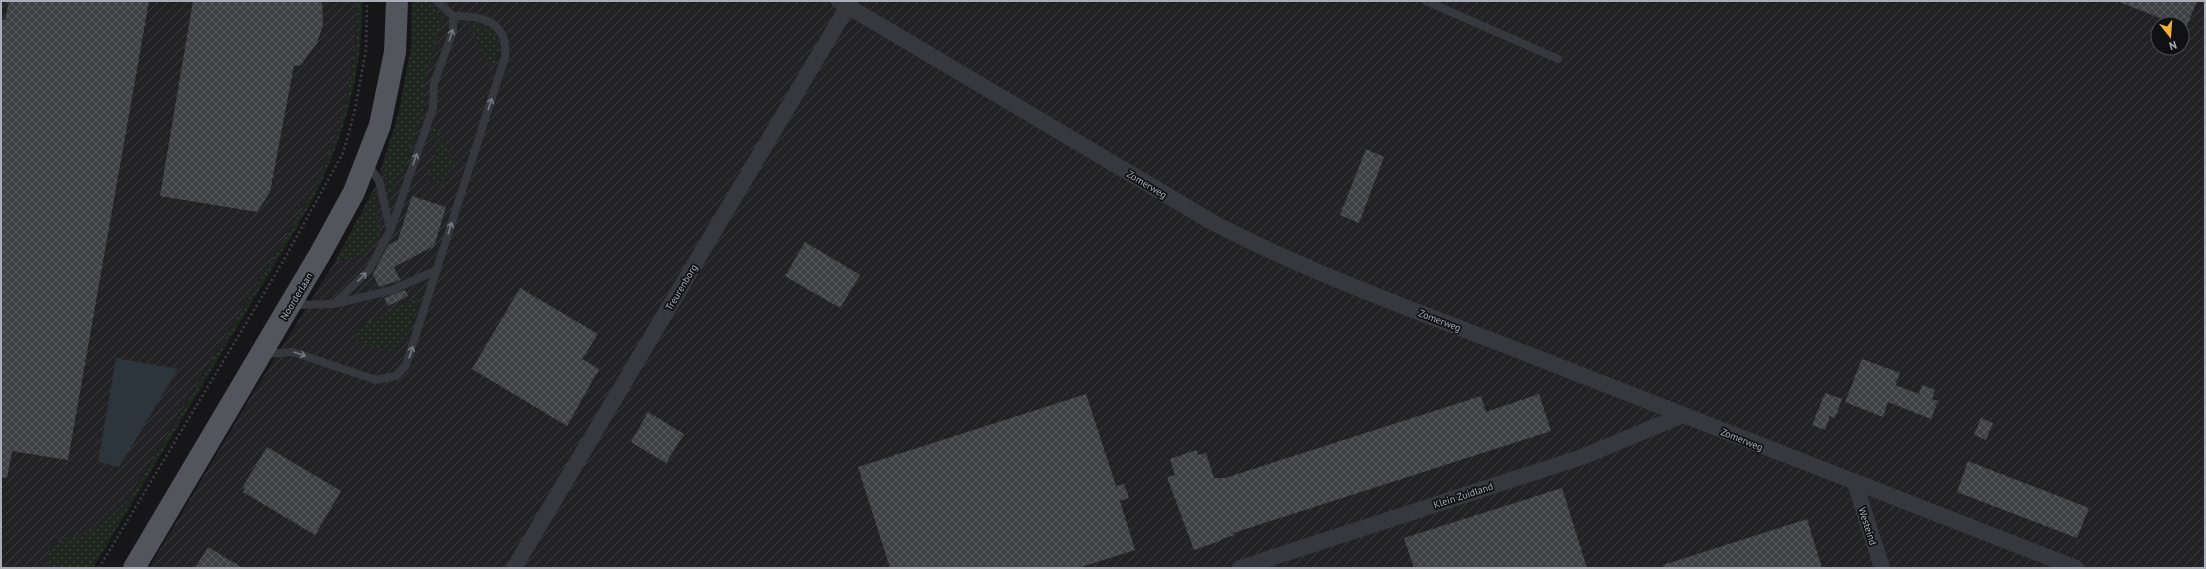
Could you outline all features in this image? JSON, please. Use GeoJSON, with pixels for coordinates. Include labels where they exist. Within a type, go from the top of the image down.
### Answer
{"type":"FeatureCollection","features":[{"type":"Feature","properties":{"kind":"main road","name":"Noorderlaan"},"geometry":{"type":"LineString","coordinates":[[134,568],[290,305],[354,192],[380,125],[395,52],[397,1]]}},
{"type":"Feature","properties":{"kind":"street","name":"Zomerweg"},"geometry":{"type":"LineString","coordinates":[[844,4],[1212,222],[1248,241],[1318,272],[1683,415],[2059,565],[2076,568]]}},
{"type":"Feature","properties":{"kind":"street","name":"Treurenborg"},"geometry":{"type":"LineString","coordinates":[[514,568],[844,4]]}},
{"type":"Feature","properties":{"kind":"street","name":"Klein Zuidland"},"geometry":{"type":"LineString","coordinates":[[1240,568],[1582,457],[1683,415]]}},
{"type":"Feature","properties":{"kind":"street","name":"Westeind"},"geometry":{"type":"LineString","coordinates":[[1855,484],[1882,568]]}},
{"type":"Feature","properties":{"kind":"lane"},"geometry":{"type":"LineString","coordinates":[[334,304],[369,270],[391,228],[433,108],[434,83],[453,31],[453,16],[438,1]]}},
{"type":"Feature","properties":{"kind":"lane"},"geometry":{"type":"LineString","coordinates":[[1426,1],[1558,59]]}},
{"type":"Feature","properties":{"kind":"lane"},"geometry":{"type":"LineString","coordinates":[[261,354],[293,352],[376,380],[396,376],[406,366],[505,57],[506,42],[494,23],[470,16],[453,16]]}},
{"type":"Feature","properties":{"kind":"lane"},"geometry":{"type":"LineString","coordinates":[[366,161],[379,181],[391,228]]}},
{"type":"Feature","properties":{"kind":"lane"},"geometry":{"type":"LineString","coordinates":[[290,305],[334,304],[392,290],[436,270]]}},
{"type":"Feature","properties":{"kind":"path"},"geometry":{"type":"LineString","coordinates":[[99,568],[281,265],[343,153],[354,114],[366,50],[367,1]]}},
{"type":"Feature","properties":{"kind":"shaded area"},"geometry":{"type":"Polygon","coordinates":[[[1,1],[357,1],[355,46],[346,101],[331,149],[316,185],[87,568],[1,568],[1,1]]]}},
{"type":"Feature","properties":{"kind":"shaded area"},"geometry":{"type":"Polygon","coordinates":[[[357,1],[362,1],[359,54],[355,80],[349,106],[332,156],[310,205],[93,568],[55,568],[48,560],[47,555],[54,543],[80,534],[101,524],[129,499],[316,185],[331,149],[346,101],[355,46],[357,1]]]}},
{"type":"Feature","properties":{"kind":"shaded area"},"geometry":{"type":"Polygon","coordinates":[[[412,1],[2205,1],[2205,568],[149,568],[250,398],[336,260],[375,187],[399,112],[411,48],[412,1]]]}},
{"type":"Feature","properties":{"kind":"shaded area"},"geometry":{"type":"Polygon","coordinates":[[[412,1],[427,1],[435,9],[442,22],[422,89],[425,106],[403,173],[396,176],[392,191],[389,192],[384,167],[399,112],[411,48],[412,1]]]}},
{"type":"Feature","properties":{"kind":"shaded area"},"geometry":{"type":"Polygon","coordinates":[[[471,23],[486,29],[495,37],[498,48],[495,65],[491,67],[469,26],[471,23]]]}},
{"type":"Feature","properties":{"kind":"shaded area"},"geometry":{"type":"Polygon","coordinates":[[[434,124],[456,165],[444,171],[447,177],[443,179],[446,184],[440,187],[436,178],[426,182],[440,140],[430,135],[434,124]]]}},
{"type":"Feature","properties":{"kind":"shaded area"},"geometry":{"type":"Polygon","coordinates":[[[375,187],[380,237],[373,247],[367,251],[348,259],[336,260],[375,187]]]}},
{"type":"Feature","properties":{"kind":"shaded area"},"geometry":{"type":"Polygon","coordinates":[[[415,298],[419,299],[411,326],[402,342],[395,347],[387,349],[377,348],[363,343],[355,338],[357,328],[415,298]]]}},
{"type":"Feature","properties":{"kind":"shaded area"},"geometry":{"type":"Polygon","coordinates":[[[116,358],[178,369],[119,467],[98,462],[116,358]]]}},
{"type":"Feature","properties":{"kind":"building"},"geometry":{"type":"Polygon","coordinates":[[[9,1],[149,1],[68,460],[12,451],[7,478],[1,477],[1,19],[5,20],[9,1]]]}},
{"type":"Feature","properties":{"kind":"building"},"geometry":{"type":"Polygon","coordinates":[[[193,1],[322,1],[323,25],[317,43],[300,66],[294,65],[270,192],[257,212],[160,196],[193,1]]]}},
{"type":"Feature","properties":{"kind":"building"},"geometry":{"type":"Polygon","coordinates":[[[2117,1],[2197,1],[2190,18],[2190,16],[2155,16],[2117,1]]]}},
{"type":"Feature","properties":{"kind":"building"},"geometry":{"type":"Polygon","coordinates":[[[1366,149],[1384,157],[1359,223],[1340,215],[1366,149]]]}},
{"type":"Feature","properties":{"kind":"building"},"geometry":{"type":"Polygon","coordinates":[[[412,196],[446,207],[434,246],[394,267],[400,280],[379,287],[373,274],[388,245],[398,240],[412,196]]]}},
{"type":"Feature","properties":{"kind":"building"},"geometry":{"type":"Polygon","coordinates":[[[805,242],[860,275],[840,308],[785,276],[805,242]]]}},
{"type":"Feature","properties":{"kind":"building"},"geometry":{"type":"Polygon","coordinates":[[[520,288],[598,334],[582,359],[599,369],[567,426],[472,369],[520,288]]]}},
{"type":"Feature","properties":{"kind":"building"},"geometry":{"type":"Polygon","coordinates":[[[405,290],[408,296],[388,306],[384,298],[405,290]]]}},
{"type":"Feature","properties":{"kind":"building"},"geometry":{"type":"Polygon","coordinates":[[[1862,359],[1900,373],[1895,385],[1919,394],[1922,385],[1935,390],[1932,399],[1938,401],[1931,419],[1888,402],[1883,417],[1845,402],[1862,359]]]}},
{"type":"Feature","properties":{"kind":"building"},"geometry":{"type":"Polygon","coordinates":[[[1825,393],[1842,399],[1835,418],[1830,416],[1825,430],[1812,425],[1825,393]]]}},
{"type":"Feature","properties":{"kind":"building"},"geometry":{"type":"Polygon","coordinates":[[[1086,394],[1116,486],[1124,484],[1129,498],[1120,501],[1135,550],[1078,568],[890,568],[858,467],[1086,394]]]}},
{"type":"Feature","properties":{"kind":"building"},"geometry":{"type":"Polygon","coordinates":[[[1539,394],[1551,431],[1233,533],[1234,535],[1194,550],[1167,477],[1175,475],[1170,459],[1196,450],[1198,455],[1206,453],[1214,478],[1225,478],[1481,396],[1486,412],[1539,394]]]}},
{"type":"Feature","properties":{"kind":"building"},"geometry":{"type":"Polygon","coordinates":[[[648,412],[684,434],[666,463],[631,442],[648,412]]]}},
{"type":"Feature","properties":{"kind":"building"},"geometry":{"type":"Polygon","coordinates":[[[1981,418],[1993,423],[1986,440],[1974,435],[1981,418]]]}},
{"type":"Feature","properties":{"kind":"building"},"geometry":{"type":"Polygon","coordinates":[[[267,447],[341,491],[315,535],[243,492],[245,489],[242,488],[267,447]]]}},
{"type":"Feature","properties":{"kind":"building"},"geometry":{"type":"Polygon","coordinates":[[[1968,461],[2089,508],[2077,538],[1957,492],[1968,461]]]}},
{"type":"Feature","properties":{"kind":"building"},"geometry":{"type":"Polygon","coordinates":[[[1562,488],[1587,568],[1414,568],[1404,538],[1562,488]]]}},
{"type":"Feature","properties":{"kind":"building"},"geometry":{"type":"Polygon","coordinates":[[[1807,519],[1822,568],[1664,568],[1663,565],[1807,519]]]}},
{"type":"Feature","properties":{"kind":"building"},"geometry":{"type":"Polygon","coordinates":[[[208,547],[243,568],[195,568],[208,547]]]}}]}
